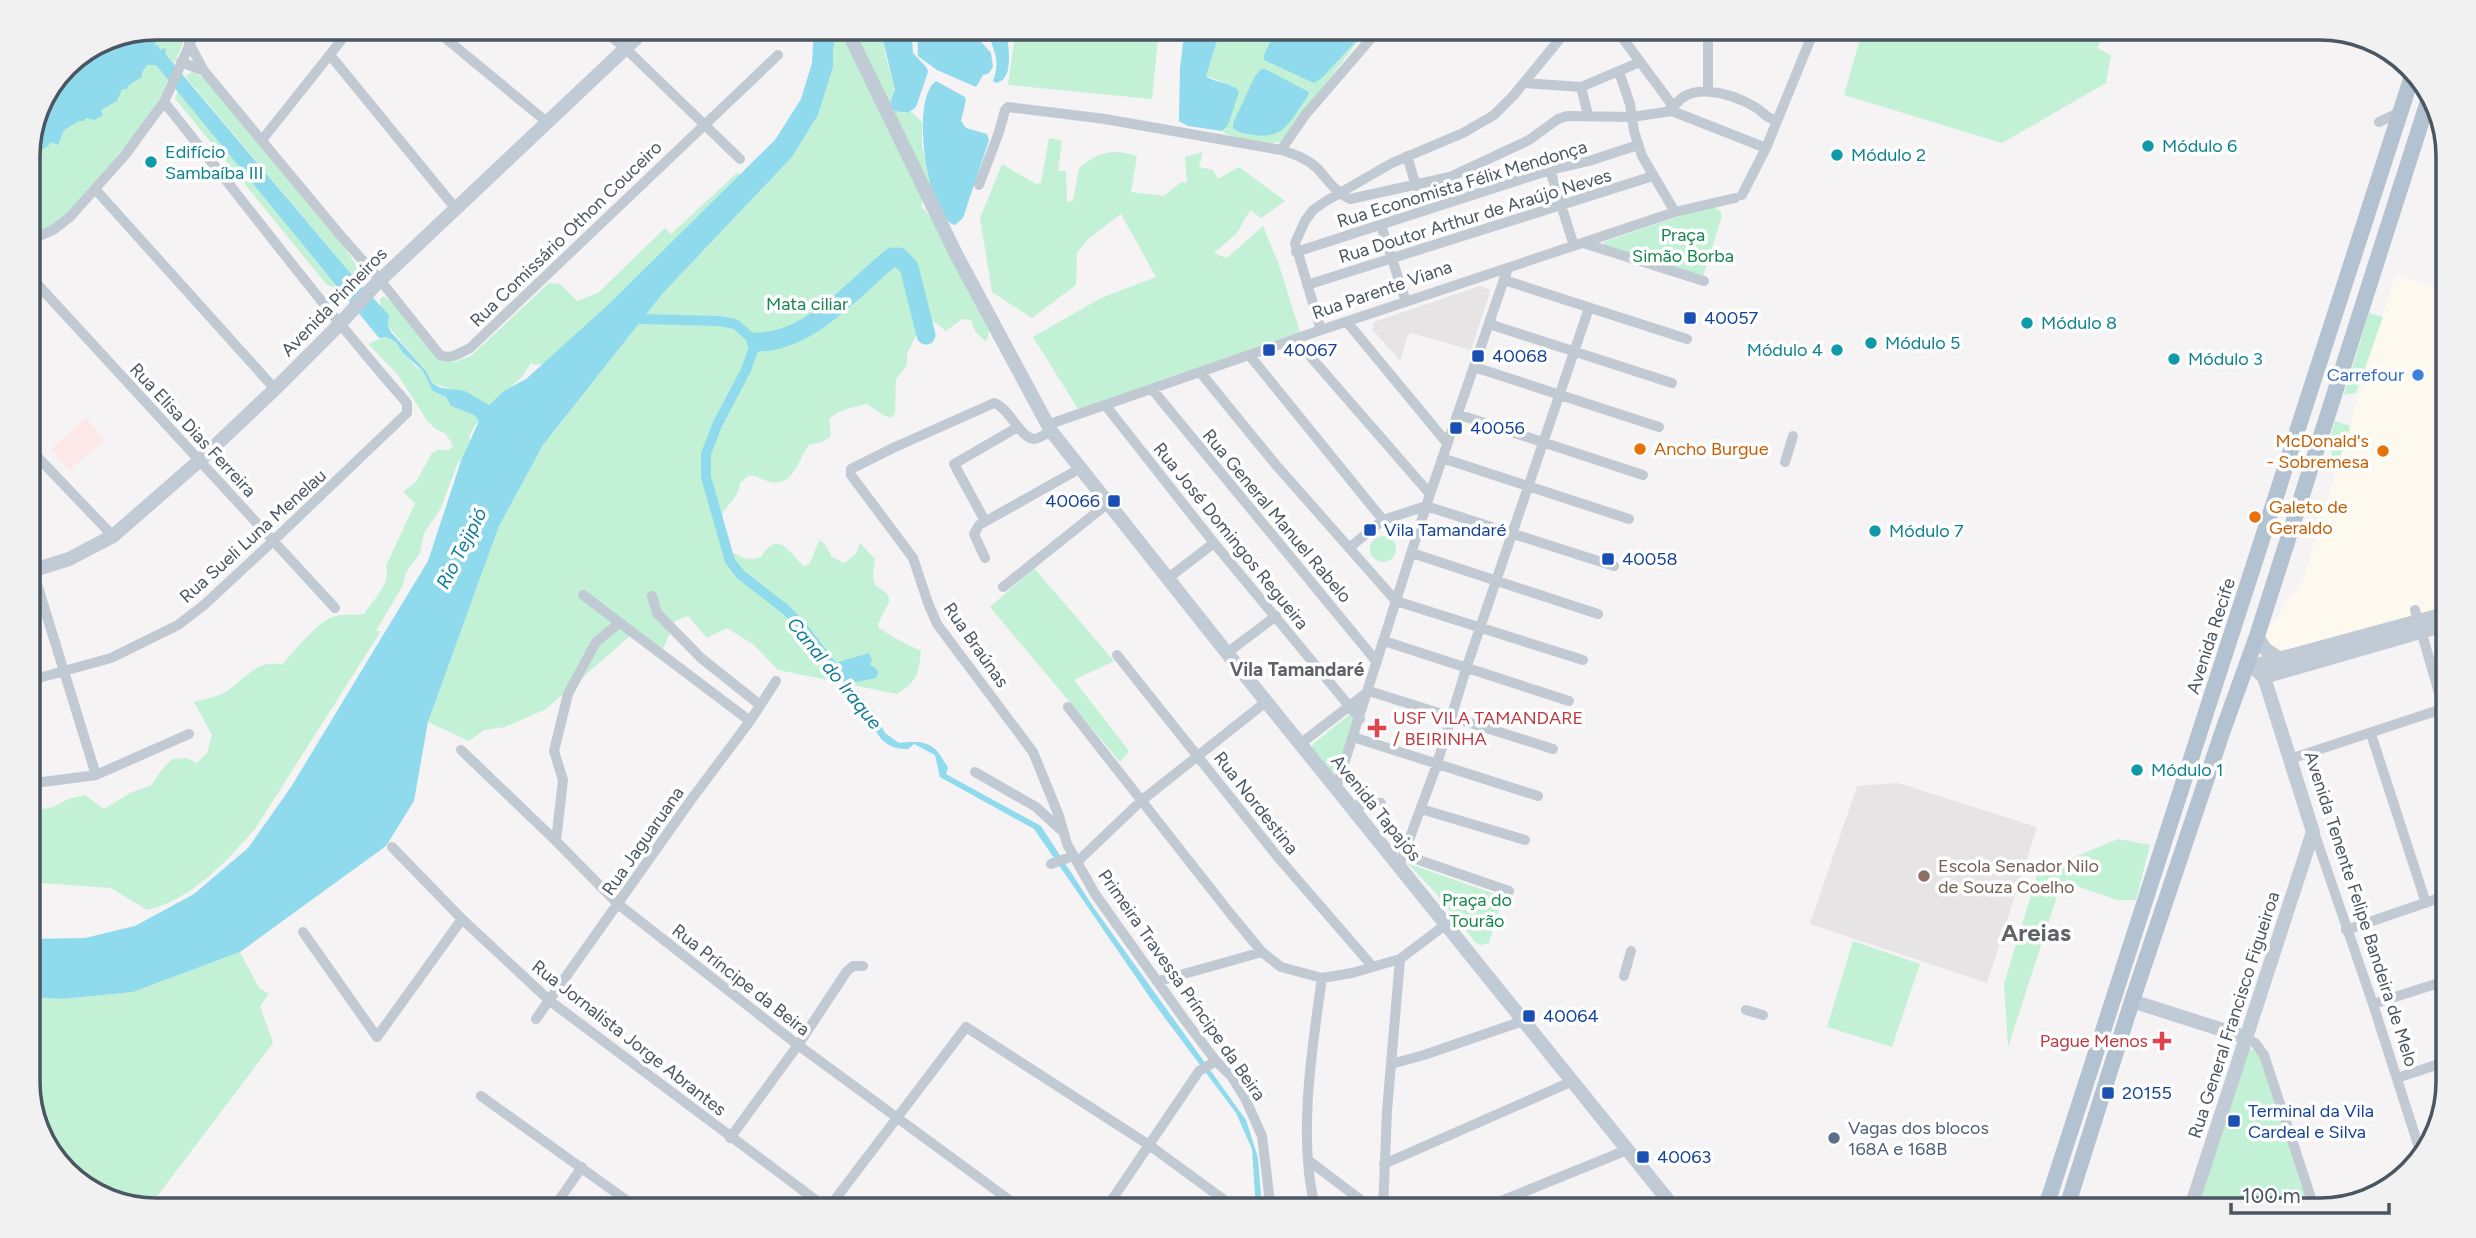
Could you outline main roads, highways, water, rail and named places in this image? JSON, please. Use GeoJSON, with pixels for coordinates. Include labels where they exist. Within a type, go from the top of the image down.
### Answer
{"type":"FeatureCollection","features":[{"type":"Feature","properties":{"kind":"main road","name":"Avenida Pinheiros"},"geometry":{"type":"LineString","coordinates":[[40,568],[69,559],[113,536],[199,461],[339,325],[378,282],[634,40]]}},
{"type":"Feature","properties":{"kind":"main road","name":"Avenida Tapajós"},"geometry":{"type":"LineString","coordinates":[[852,40],[957,256],[1049,428],[1350,806],[1405,860],[1445,925],[1666,1198]]}},
{"type":"Feature","properties":{"kind":"main road","name":"Avenida Recife"},"geometry":{"type":"LineString","coordinates":[[2049,1198],[2410,83]]}},
{"type":"Feature","properties":{"kind":"main road"},"geometry":{"type":"LineString","coordinates":[[2070,1198],[2132,1001],[2254,668],[2257,636],[2426,109]]}},
{"type":"Feature","properties":{"kind":"main road"},"geometry":{"type":"LineString","coordinates":[[2254,668],[2239,654],[2238,644],[2275,522],[2275,500]]}},
{"type":"Feature","properties":{"kind":"main road"},"geometry":{"type":"LineString","coordinates":[[2254,668],[2411,620],[2436,615]]}},
{"type":"Feature","properties":{"kind":"main road"},"geometry":{"type":"LineString","coordinates":[[2254,668],[2411,620],[2436,623]]}},
{"type":"Feature","properties":{"kind":"main road"},"geometry":{"type":"LineString","coordinates":[[2257,636],[2265,649],[2280,659]]}},
{"type":"Feature","properties":{"kind":"main road","name":"Avenida Tenente Felipe Bandeira de Melo"},"geometry":{"type":"LineString","coordinates":[[2254,668],[2290,759],[2314,832]]}},
{"type":"Feature","properties":{"kind":"main road","name":"Rua General Francisco Figueiroa"},"geometry":{"type":"LineString","coordinates":[[2194,1198],[2314,832]]}},
{"type":"Feature","properties":{"kind":"main road"},"geometry":{"type":"LineString","coordinates":[[2132,1001],[2245,1037]]}},
{"type":"Feature","properties":{"kind":"water","name":"Rio Tejipió"},"geometry":{"type":"Polygon","coordinates":[[[158,40],[154,46],[158,45],[160,50],[165,48],[166,55],[389,315],[388,326],[391,332],[426,371],[432,383],[441,388],[465,391],[489,405],[504,391],[526,379],[610,303],[775,140],[801,99],[812,63],[813,40],[835,40],[833,67],[818,115],[792,157],[663,293],[543,445],[499,526],[428,722],[414,801],[386,846],[240,952],[133,992],[63,999],[40,998],[40,939],[85,938],[135,926],[194,894],[248,848],[291,787],[428,561],[461,461],[479,421],[474,415],[451,406],[446,397],[433,391],[423,371],[403,353],[396,342],[386,337],[379,338],[156,65],[147,65],[142,77],[127,89],[122,89],[117,101],[101,110],[103,115],[94,120],[86,118],[79,121],[64,130],[58,145],[50,142],[40,151],[44,126],[52,105],[64,86],[80,69],[119,46],[158,40]]]}},
{"type":"Feature","properties":{"kind":"water"},"geometry":{"type":"Polygon","coordinates":[[[883,40],[912,40],[913,53],[928,72],[916,107],[908,113],[894,111],[889,105],[895,90],[883,40]]]}},
{"type":"Feature","properties":{"kind":"water"},"geometry":{"type":"Polygon","coordinates":[[[917,40],[980,40],[991,53],[993,67],[988,74],[983,75],[976,87],[937,70],[918,56],[917,40]]]}},
{"type":"Feature","properties":{"kind":"water"},"geometry":{"type":"Polygon","coordinates":[[[991,40],[1008,40],[1008,69],[1002,80],[996,83],[993,81],[996,58],[991,40]]]}},
{"type":"Feature","properties":{"kind":"water"},"geometry":{"type":"Polygon","coordinates":[[[1184,40],[1217,40],[1206,76],[1232,86],[1239,92],[1228,125],[1222,131],[1188,126],[1179,121],[1184,40]]]}},
{"type":"Feature","properties":{"kind":"water"},"geometry":{"type":"Polygon","coordinates":[[[1271,40],[1357,40],[1322,78],[1314,83],[1264,60],[1271,40]]]}},
{"type":"Feature","properties":{"kind":"water"},"geometry":{"type":"Polygon","coordinates":[[[1261,69],[1309,92],[1286,126],[1265,136],[1245,134],[1233,128],[1255,76],[1261,69]]]}},
{"type":"Feature","properties":{"kind":"water"},"geometry":{"type":"Polygon","coordinates":[[[936,81],[965,97],[961,121],[966,128],[987,134],[989,140],[963,218],[955,225],[945,218],[937,203],[925,158],[924,111],[928,92],[936,81]]]}},
{"type":"Feature","properties":{"kind":"water"},"geometry":{"type":"Polygon","coordinates":[[[869,653],[872,660],[870,665],[876,668],[878,673],[876,678],[851,683],[875,713],[885,733],[899,743],[917,742],[929,745],[939,753],[948,768],[946,774],[1041,826],[1094,908],[1246,1120],[1258,1158],[1261,1198],[1255,1198],[1252,1149],[1236,1113],[1153,1002],[1034,829],[940,777],[935,755],[914,744],[908,749],[898,748],[884,741],[858,701],[822,658],[828,656],[835,663],[869,653]]]}},
{"type":"Feature","properties":{"kind":"waterway"},"geometry":{"type":"LineString","coordinates":[[756,342],[776,340],[812,324],[830,312],[892,257],[899,257],[909,267],[926,335]]}},
{"type":"Feature","properties":{"kind":"waterway","name":"Canal do Iraque"},"geometry":{"type":"LineString","coordinates":[[641,319],[719,321],[735,324],[756,342],[746,370],[717,425],[706,454],[706,477],[730,561],[741,575],[801,625],[833,667]]}},
{"type":"Feature","properties":{"kind":"place","name":"Módulo 6"},"geometry":{"type":"Point","coordinates":[2148,146]}},
{"type":"Feature","properties":{"kind":"place","name":"Módulo 2"},"geometry":{"type":"Point","coordinates":[1837,155]}},
{"type":"Feature","properties":{"kind":"place","name":"Edifício Sambaíba III"},"geometry":{"type":"Point","coordinates":[151,162]}},
{"type":"Feature","properties":{"kind":"place","name":"40057"},"geometry":{"type":"Point","coordinates":[1690,318]}},
{"type":"Feature","properties":{"kind":"place","name":"Módulo 8"},"geometry":{"type":"Point","coordinates":[2027,323]}},
{"type":"Feature","properties":{"kind":"place","name":"Módulo 5"},"geometry":{"type":"Point","coordinates":[1871,343]}},
{"type":"Feature","properties":{"kind":"place","name":"40067"},"geometry":{"type":"Point","coordinates":[1269,350]}},
{"type":"Feature","properties":{"kind":"place","name":"Módulo 4"},"geometry":{"type":"Point","coordinates":[1837,350]}},
{"type":"Feature","properties":{"kind":"place","name":"40068"},"geometry":{"type":"Point","coordinates":[1478,356]}},
{"type":"Feature","properties":{"kind":"place","name":"Módulo 3"},"geometry":{"type":"Point","coordinates":[2174,359]}},
{"type":"Feature","properties":{"kind":"place","name":"Carrefour"},"geometry":{"type":"Point","coordinates":[2418,375]}},
{"type":"Feature","properties":{"kind":"place","name":"40056"},"geometry":{"type":"Point","coordinates":[1456,428]}},
{"type":"Feature","properties":{"kind":"place","name":"Ancho Burgue"},"geometry":{"type":"Point","coordinates":[1640,449]}},
{"type":"Feature","properties":{"kind":"place","name":"McDonald's - Sobremesa"},"geometry":{"type":"Point","coordinates":[2383,451]}},
{"type":"Feature","properties":{"kind":"place","name":"40066"},"geometry":{"type":"Point","coordinates":[1114,501]}},
{"type":"Feature","properties":{"kind":"place","name":"Galeto de Geraldo"},"geometry":{"type":"Point","coordinates":[2255,517]}},
{"type":"Feature","properties":{"kind":"place","name":"Vila Tamandaré"},"geometry":{"type":"Point","coordinates":[1370,530]}},
{"type":"Feature","properties":{"kind":"place","name":"Módulo 7"},"geometry":{"type":"Point","coordinates":[1875,531]}},
{"type":"Feature","properties":{"kind":"place","name":"40058"},"geometry":{"type":"Point","coordinates":[1608,559]}},
{"type":"Feature","properties":{"kind":"place","name":"USF VILA TAMANDARE / BEIRINHA"},"geometry":{"type":"Point","coordinates":[1377,728]}},
{"type":"Feature","properties":{"kind":"place","name":"Módulo 1"},"geometry":{"type":"Point","coordinates":[2137,770]}},
{"type":"Feature","properties":{"kind":"place","name":"Escola Senador Nilo de Souza Coelho"},"geometry":{"type":"Point","coordinates":[1924,876]}},
{"type":"Feature","properties":{"kind":"place","name":"40064"},"geometry":{"type":"Point","coordinates":[1529,1016]}},
{"type":"Feature","properties":{"kind":"place","name":"Pague Menos"},"geometry":{"type":"Point","coordinates":[2162,1041]}},
{"type":"Feature","properties":{"kind":"place","name":"20155"},"geometry":{"type":"Point","coordinates":[2108,1093]}},
{"type":"Feature","properties":{"kind":"place","name":"Terminal da Vila Cardeal e Silva"},"geometry":{"type":"Point","coordinates":[2234,1121]}},
{"type":"Feature","properties":{"kind":"place","name":"Vagas dos blocos 168A e 168B"},"geometry":{"type":"Point","coordinates":[1834,1138]}},
{"type":"Feature","properties":{"kind":"place","name":"40063"},"geometry":{"type":"Point","coordinates":[1643,1157]}},
{"type":"Feature","properties":{"kind":"district","name":"Vila Tamandaré"},"geometry":{"type":"Point","coordinates":[1297,669]}},
{"type":"Feature","properties":{"kind":"district","name":"Areias"},"geometry":{"type":"Point","coordinates":[2036,933]}},
{"type":"Feature","properties":{"kind":"park label","name":"Praça Simão Borba"},"geometry":{"type":"Point","coordinates":[1683,245]}},
{"type":"Feature","properties":{"kind":"park label","name":"Mata ciliar"},"geometry":{"type":"Point","coordinates":[807,304]}},
{"type":"Feature","properties":{"kind":"park label","name":"Praça do Tourão"},"geometry":{"type":"Point","coordinates":[1477,910]}}]}
